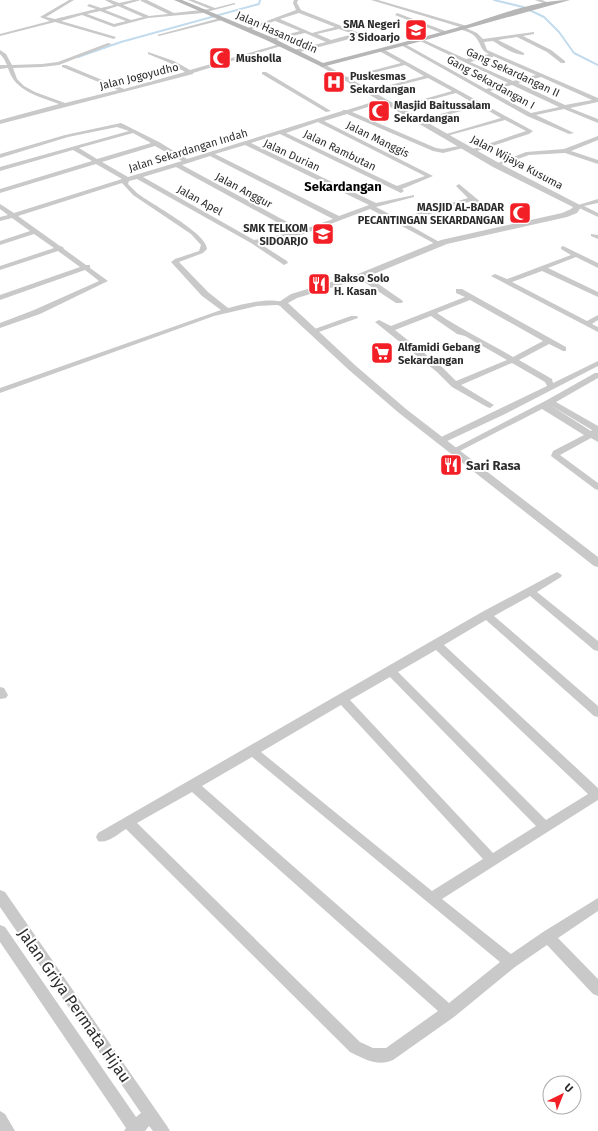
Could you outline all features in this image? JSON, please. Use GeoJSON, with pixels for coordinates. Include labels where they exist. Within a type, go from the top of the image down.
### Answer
{"type":"FeatureCollection","features":[{"type":"Feature","properties":{"kind":"main road","name":"Jalan Hasanuddin"},"geometry":{"type":"LineString","coordinates":[[177,0],[205,13],[273,40],[322,65]]}},
{"type":"Feature","properties":{"kind":"main road"},"geometry":{"type":"LineString","coordinates":[[322,65],[403,45],[519,11],[567,0]]}},
{"type":"Feature","properties":{"kind":"street"},"geometry":{"type":"LineString","coordinates":[[72,0],[42,18],[114,38]]}},
{"type":"Feature","properties":{"kind":"street"},"geometry":{"type":"LineString","coordinates":[[107,0],[148,17]]}},
{"type":"Feature","properties":{"kind":"street"},"geometry":{"type":"LineString","coordinates":[[0,35],[138,0]]}},
{"type":"Feature","properties":{"kind":"street"},"geometry":{"type":"LineString","coordinates":[[143,0],[173,14]]}},
{"type":"Feature","properties":{"kind":"street"},"geometry":{"type":"LineString","coordinates":[[190,0],[215,9]]}},
{"type":"Feature","properties":{"kind":"street"},"geometry":{"type":"LineString","coordinates":[[82,14],[114,26],[148,17],[173,14],[205,13],[215,9],[236,5],[222,0]]}},
{"type":"Feature","properties":{"kind":"street"},"geometry":{"type":"LineString","coordinates":[[296,0],[295,3],[299,11]]}},
{"type":"Feature","properties":{"kind":"street"},"geometry":{"type":"LineString","coordinates":[[373,0],[463,28],[479,36],[482,41],[483,49],[493,55],[598,100]]}},
{"type":"Feature","properties":{"kind":"street"},"geometry":{"type":"LineString","coordinates":[[537,0],[549,4]]}},
{"type":"Feature","properties":{"kind":"street"},"geometry":{"type":"LineString","coordinates":[[55,1],[65,3]]}},
{"type":"Feature","properties":{"kind":"street"},"geometry":{"type":"LineString","coordinates":[[89,5],[129,21]]}},
{"type":"Feature","properties":{"kind":"street"},"geometry":{"type":"LineString","coordinates":[[247,29],[299,11],[359,35]]}},
{"type":"Feature","properties":{"kind":"street"},"geometry":{"type":"LineString","coordinates":[[390,11],[446,33]]}},
{"type":"Feature","properties":{"kind":"street"},"geometry":{"type":"LineString","coordinates":[[444,15],[473,25]]}},
{"type":"Feature","properties":{"kind":"street"},"geometry":{"type":"LineString","coordinates":[[159,35],[219,18]]}},
{"type":"Feature","properties":{"kind":"street"},"geometry":{"type":"LineString","coordinates":[[275,19],[331,42]]}},
{"type":"Feature","properties":{"kind":"street"},"geometry":{"type":"LineString","coordinates":[[297,28],[326,21]]}},
{"type":"Feature","properties":{"kind":"street"},"geometry":{"type":"LineString","coordinates":[[312,34],[340,27]]}},
{"type":"Feature","properties":{"kind":"street"},"geometry":{"type":"LineString","coordinates":[[273,40],[306,31]]}},
{"type":"Feature","properties":{"kind":"street"},"geometry":{"type":"LineString","coordinates":[[296,51],[365,33]]}},
{"type":"Feature","properties":{"kind":"street"},"geometry":{"type":"LineString","coordinates":[[482,41],[532,33]]}},
{"type":"Feature","properties":{"kind":"street"},"geometry":{"type":"LineString","coordinates":[[517,36],[549,51],[563,62]]}},
{"type":"Feature","properties":{"kind":"street"},"geometry":{"type":"LineString","coordinates":[[494,39],[504,46],[522,54]]}},
{"type":"Feature","properties":{"kind":"street","name":"Gang Sekardangan II"},"geometry":{"type":"LineString","coordinates":[[420,40],[564,107],[598,121]]}},
{"type":"Feature","properties":{"kind":"street"},"geometry":{"type":"LineString","coordinates":[[0,67],[11,68],[53,64],[110,44]]}},
{"type":"Feature","properties":{"kind":"street","name":"Jalan Jogoyudho"},"geometry":{"type":"LineString","coordinates":[[0,122],[63,104],[125,91],[191,73],[282,45]]}},
{"type":"Feature","properties":{"kind":"street","name":"Gang Sekardangan I"},"geometry":{"type":"LineString","coordinates":[[403,45],[462,72],[484,91],[529,115],[571,133]]}},
{"type":"Feature","properties":{"kind":"street"},"geometry":{"type":"LineString","coordinates":[[381,50],[530,131],[472,152]]}},
{"type":"Feature","properties":{"kind":"street"},"geometry":{"type":"LineString","coordinates":[[0,52],[8,59],[13,78],[24,88],[63,104]]}},
{"type":"Feature","properties":{"kind":"street"},"geometry":{"type":"LineString","coordinates":[[150,53],[172,62],[191,73]]}},
{"type":"Feature","properties":{"kind":"street"},"geometry":{"type":"LineString","coordinates":[[466,61],[493,55]]}},
{"type":"Feature","properties":{"kind":"street"},"geometry":{"type":"LineString","coordinates":[[346,79],[406,63]]}},
{"type":"Feature","properties":{"kind":"street","name":"Jalan Wijaya Kusuma"},"geometry":{"type":"LineString","coordinates":[[322,65],[370,92],[379,100],[472,152],[578,206]]}},
{"type":"Feature","properties":{"kind":"street"},"geometry":{"type":"LineString","coordinates":[[64,66],[125,91]]}},
{"type":"Feature","properties":{"kind":"street"},"geometry":{"type":"LineString","coordinates":[[462,72],[480,68]]}},
{"type":"Feature","properties":{"kind":"street"},"geometry":{"type":"LineString","coordinates":[[264,73],[328,111]]}},
{"type":"Feature","properties":{"kind":"street"},"geometry":{"type":"LineString","coordinates":[[484,91],[542,75]]}},
{"type":"Feature","properties":{"kind":"street"},"geometry":{"type":"LineString","coordinates":[[370,92],[429,76]]}},
{"type":"Feature","properties":{"kind":"street"},"geometry":{"type":"LineString","coordinates":[[395,109],[456,91]]}},
{"type":"Feature","properties":{"kind":"street","name":"Jalan Sekardangan Indah"},"geometry":{"type":"LineString","coordinates":[[0,219],[123,178],[179,157],[328,111],[379,100]]}},
{"type":"Feature","properties":{"kind":"street","name":"Jalan Sekardangan Indah"},"geometry":{"type":"LineString","coordinates":[[3,212],[123,178],[137,176],[272,135],[379,100]]}},
{"type":"Feature","properties":{"kind":"street"},"geometry":{"type":"LineString","coordinates":[[529,115],[598,100]]}},
{"type":"Feature","properties":{"kind":"street"},"geometry":{"type":"LineString","coordinates":[[419,122],[480,104]]}},
{"type":"Feature","properties":{"kind":"street"},"geometry":{"type":"LineString","coordinates":[[339,108],[434,150],[443,151],[464,147]]}},
{"type":"Feature","properties":{"kind":"street"},"geometry":{"type":"LineString","coordinates":[[0,116],[8,120]]}},
{"type":"Feature","properties":{"kind":"street"},"geometry":{"type":"LineString","coordinates":[[445,136],[506,118]]}},
{"type":"Feature","properties":{"kind":"street","name":"Jalan Manggis"},"geometry":{"type":"LineString","coordinates":[[318,120],[430,176],[396,189]]}},
{"type":"Feature","properties":{"kind":"street"},"geometry":{"type":"LineString","coordinates":[[0,156],[67,136],[121,125],[157,143],[186,161]]}},
{"type":"Feature","properties":{"kind":"street"},"geometry":{"type":"LineString","coordinates":[[0,169],[134,131]]}},
{"type":"Feature","properties":{"kind":"street"},"geometry":{"type":"LineString","coordinates":[[265,131],[272,135]]}},
{"type":"Feature","properties":{"kind":"street","name":"Jalan Rambutan"},"geometry":{"type":"LineString","coordinates":[[280,132],[412,196],[373,206]]}},
{"type":"Feature","properties":{"kind":"street"},"geometry":{"type":"LineString","coordinates":[[499,166],[533,155],[533,153],[565,151],[596,140]]}},
{"type":"Feature","properties":{"kind":"street"},"geometry":{"type":"LineString","coordinates":[[0,191],[157,143]]}},
{"type":"Feature","properties":{"kind":"street","name":"Jalan Durian"},"geometry":{"type":"LineString","coordinates":[[245,143],[373,206],[397,222],[439,244]]}},
{"type":"Feature","properties":{"kind":"street"},"geometry":{"type":"LineString","coordinates":[[74,148],[123,178],[127,187],[134,194],[193,233],[204,246],[204,249],[201,252],[175,262],[205,294],[226,310]]}},
{"type":"Feature","properties":{"kind":"street"},"geometry":{"type":"LineString","coordinates":[[565,151],[598,162]]}},
{"type":"Feature","properties":{"kind":"street"},"geometry":{"type":"LineString","coordinates":[[210,154],[339,219]]}},
{"type":"Feature","properties":{"kind":"street","name":"Jalan Anggur"},"geometry":{"type":"LineString","coordinates":[[176,164],[302,232]]}},
{"type":"Feature","properties":{"kind":"street","name":"Jalan Apel"},"geometry":{"type":"LineString","coordinates":[[137,176],[253,242],[284,263]]}},
{"type":"Feature","properties":{"kind":"street"},"geometry":{"type":"LineString","coordinates":[[459,186],[486,209]]}},
{"type":"Feature","properties":{"kind":"street"},"geometry":{"type":"LineString","coordinates":[[397,222],[473,199]]}},
{"type":"Feature","properties":{"kind":"street"},"geometry":{"type":"LineString","coordinates":[[284,305],[284,300],[361,276],[439,244],[467,236],[564,214],[574,211],[578,206],[598,201]]}},
{"type":"Feature","properties":{"kind":"street"},"geometry":{"type":"LineString","coordinates":[[0,206],[3,212],[14,215],[104,279],[104,282],[37,312],[0,326]]}},
{"type":"Feature","properties":{"kind":"street"},"geometry":{"type":"LineString","coordinates":[[253,242],[302,232],[373,206]]}},
{"type":"Feature","properties":{"kind":"street"},"geometry":{"type":"LineString","coordinates":[[578,206],[598,215]]}},
{"type":"Feature","properties":{"kind":"street"},"geometry":{"type":"LineString","coordinates":[[0,243],[35,231]]}},
{"type":"Feature","properties":{"kind":"street"},"geometry":{"type":"LineString","coordinates":[[0,268],[61,248]]}},
{"type":"Feature","properties":{"kind":"street"},"geometry":{"type":"LineString","coordinates":[[563,248],[598,266]]}},
{"type":"Feature","properties":{"kind":"street"},"geometry":{"type":"LineString","coordinates":[[506,282],[576,255]]}},
{"type":"Feature","properties":{"kind":"street"},"geometry":{"type":"LineString","coordinates":[[0,298],[87,267]]}},
{"type":"Feature","properties":{"kind":"street"},"geometry":{"type":"LineString","coordinates":[[542,268],[598,295]]}},
{"type":"Feature","properties":{"kind":"street"},"geometry":{"type":"LineString","coordinates":[[361,276],[399,301]]}},
{"type":"Feature","properties":{"kind":"street"},"geometry":{"type":"LineString","coordinates":[[495,276],[598,330]]}},
{"type":"Feature","properties":{"kind":"street"},"geometry":{"type":"LineString","coordinates":[[459,291],[563,349]]}},
{"type":"Feature","properties":{"kind":"street"},"geometry":{"type":"LineString","coordinates":[[390,329],[470,298]]}},
{"type":"Feature","properties":{"kind":"street"},"geometry":{"type":"LineString","coordinates":[[0,391],[226,310],[279,302],[376,389],[440,441],[598,563]]}},
{"type":"Feature","properties":{"kind":"street"},"geometry":{"type":"LineString","coordinates":[[432,313],[460,332],[461,336],[510,361],[525,370],[540,382],[551,385],[567,393]]}},
{"type":"Feature","properties":{"kind":"street"},"geometry":{"type":"LineString","coordinates":[[587,324],[598,317]]}},
{"type":"Feature","properties":{"kind":"street"},"geometry":{"type":"LineString","coordinates":[[313,331],[354,318]]}},
{"type":"Feature","properties":{"kind":"street"},"geometry":{"type":"LineString","coordinates":[[379,322],[390,329],[455,384],[490,405]]}},
{"type":"Feature","properties":{"kind":"street"},"geometry":{"type":"LineString","coordinates":[[455,384],[510,361],[549,342]]}},
{"type":"Feature","properties":{"kind":"street"},"geometry":{"type":"LineString","coordinates":[[440,441],[477,425],[544,392],[551,385],[598,363]]}},
{"type":"Feature","properties":{"kind":"street"},"geometry":{"type":"LineString","coordinates":[[440,370],[468,379]]}},
{"type":"Feature","properties":{"kind":"street"},"geometry":{"type":"LineString","coordinates":[[453,451],[550,402],[598,375]]}},
{"type":"Feature","properties":{"kind":"street"},"geometry":{"type":"LineString","coordinates":[[544,392],[550,402],[596,434],[556,453],[555,456],[598,487]]}},
{"type":"Feature","properties":{"kind":"street"},"geometry":{"type":"LineString","coordinates":[[477,425],[489,433]]}},
{"type":"Feature","properties":{"kind":"street"},"geometry":{"type":"LineString","coordinates":[[102,837],[343,700],[486,615],[531,592],[557,576]]}},
{"type":"Feature","properties":{"kind":"street"},"geometry":{"type":"LineString","coordinates":[[531,592],[598,647]]}},
{"type":"Feature","properties":{"kind":"street"},"geometry":{"type":"LineString","coordinates":[[486,615],[598,712]]}},
{"type":"Feature","properties":{"kind":"street"},"geometry":{"type":"LineString","coordinates":[[432,898],[598,795],[436,644]]}},
{"type":"Feature","properties":{"kind":"street"},"geometry":{"type":"LineString","coordinates":[[391,672],[545,827]]}},
{"type":"Feature","properties":{"kind":"street"},"geometry":{"type":"LineString","coordinates":[[343,700],[492,860]]}},
{"type":"Feature","properties":{"kind":"street"},"geometry":{"type":"LineString","coordinates":[[252,751],[510,962]]}},
{"type":"Feature","properties":{"kind":"street"},"geometry":{"type":"LineString","coordinates":[[192,785],[449,1012]]}},
{"type":"Feature","properties":{"kind":"street"},"geometry":{"type":"LineString","coordinates":[[128,822],[355,1047],[372,1055],[388,1055],[449,1012],[510,962],[598,904]]}},
{"type":"Feature","properties":{"kind":"street","name":"Jalan Griya Permata Hijau"},"geometry":{"type":"LineString","coordinates":[[0,896],[162,1131]]}},
{"type":"Feature","properties":{"kind":"street","name":"Jalan Griya Permata Hijau"},"geometry":{"type":"LineString","coordinates":[[0,931],[135,1130],[150,1115]]}},
{"type":"Feature","properties":{"kind":"street"},"geometry":{"type":"LineString","coordinates":[[548,936],[598,989]]}},
{"type":"Feature","properties":{"kind":"street"},"geometry":{"type":"LineString","coordinates":[[0,1119],[7,1131]]}},
{"type":"Feature","properties":{"kind":"waterway"},"geometry":{"type":"LineString","coordinates":[[78,57],[121,42],[259,4],[260,0]]}},
{"type":"Feature","properties":{"kind":"waterway"},"geometry":{"type":"LineString","coordinates":[[494,0],[523,7],[544,17],[559,32],[574,53],[598,65]]}},
{"type":"Feature","properties":{"kind":"place","name":"SMA Negeri 3 Sidoarjo"},"geometry":{"type":"Point","coordinates":[416,30]}},
{"type":"Feature","properties":{"kind":"place","name":"Musholla"},"geometry":{"type":"Point","coordinates":[220,58]}},
{"type":"Feature","properties":{"kind":"place","name":"Puskesmas Sekardangan"},"geometry":{"type":"Point","coordinates":[334,82]}},
{"type":"Feature","properties":{"kind":"place","name":"Masjid Baitussalam Sekardangan"},"geometry":{"type":"Point","coordinates":[379,111]}},
{"type":"Feature","properties":{"kind":"place","name":"MASJID AL-BADAR PECANTINGAN SEKARDANGAN"},"geometry":{"type":"Point","coordinates":[520,213]}},
{"type":"Feature","properties":{"kind":"place","name":"SMK TELKOM SIDOARJO"},"geometry":{"type":"Point","coordinates":[323,234]}},
{"type":"Feature","properties":{"kind":"place","name":"Bakso Solo H. Kasan"},"geometry":{"type":"Point","coordinates":[319,284]}},
{"type":"Feature","properties":{"kind":"place","name":"Alfamidi Gebang Sekardangan"},"geometry":{"type":"Point","coordinates":[382,353]}},
{"type":"Feature","properties":{"kind":"place","name":"Sari Rasa"},"geometry":{"type":"Point","coordinates":[451,465]}},
{"type":"Feature","properties":{"kind":"district","name":"Sekardangan"},"geometry":{"type":"Point","coordinates":[343,186]}}]}
